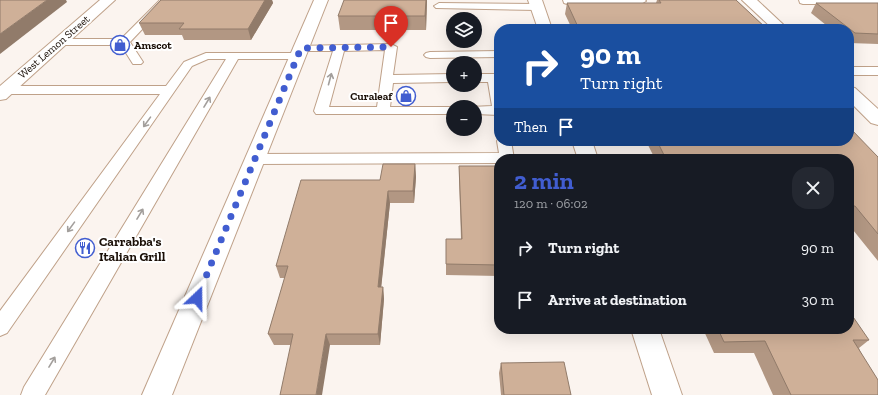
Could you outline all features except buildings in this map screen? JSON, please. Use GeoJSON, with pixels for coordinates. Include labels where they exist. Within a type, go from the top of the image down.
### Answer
{"type":"FeatureCollection","features":[{"type":"Feature","properties":{"kind":"street","name":"West Lemon Street"},"geometry":{"type":"LineString","coordinates":[[3,92],[108,0]]}},
{"type":"Feature","properties":{"kind":"street"},"geometry":{"type":"LineString","coordinates":[[157,395],[321,0]]}},
{"type":"Feature","properties":{"kind":"street"},"geometry":{"type":"LineString","coordinates":[[749,0],[775,24]]}},
{"type":"Feature","properties":{"kind":"street"},"geometry":{"type":"LineString","coordinates":[[536,3],[543,24]]}},
{"type":"Feature","properties":{"kind":"street"},"geometry":{"type":"LineString","coordinates":[[854,97],[878,119]]}},
{"type":"Feature","properties":{"kind":"street"},"geometry":{"type":"LineString","coordinates":[[647,334],[667,395]]}},
{"type":"Feature","properties":{"kind":"lane"},"geometry":{"type":"LineString","coordinates":[[60,42],[124,42],[165,0]]}},
{"type":"Feature","properties":{"kind":"lane"},"geometry":{"type":"LineString","coordinates":[[567,1],[641,0]]}},
{"type":"Feature","properties":{"kind":"lane"},"geometry":{"type":"LineString","coordinates":[[803,1],[876,2]]}},
{"type":"Feature","properties":{"kind":"lane"},"geometry":{"type":"LineString","coordinates":[[438,6],[536,3]]}},
{"type":"Feature","properties":{"kind":"lane"},"geometry":{"type":"LineString","coordinates":[[124,42],[136,62]]}},
{"type":"Feature","properties":{"kind":"lane"},"geometry":{"type":"LineString","coordinates":[[0,327],[188,64],[206,56],[234,56],[339,48],[391,47],[383,110]]}},
{"type":"Feature","properties":{"kind":"lane"},"geometry":{"type":"LineString","coordinates":[[339,48],[321,111],[446,110]]}},
{"type":"Feature","properties":{"kind":"lane"},"geometry":{"type":"LineString","coordinates":[[430,55],[494,54]]}},
{"type":"Feature","properties":{"kind":"lane"},"geometry":{"type":"LineString","coordinates":[[32,395],[234,56]]}},
{"type":"Feature","properties":{"kind":"lane"},"geometry":{"type":"LineString","coordinates":[[854,71],[878,71]]}},
{"type":"Feature","properties":{"kind":"lane"},"geometry":{"type":"LineString","coordinates":[[387,78],[446,78]]}},
{"type":"Feature","properties":{"kind":"lane"},"geometry":{"type":"LineString","coordinates":[[482,78],[494,78]]}},
{"type":"Feature","properties":{"kind":"lane"},"geometry":{"type":"LineString","coordinates":[[3,92],[170,90]]}},
{"type":"Feature","properties":{"kind":"lane"},"geometry":{"type":"LineString","coordinates":[[482,110],[494,110]]}},
{"type":"Feature","properties":{"kind":"lane"},"geometry":{"type":"LineString","coordinates":[[256,158],[494,158]]}},
{"type":"Feature","properties":{"kind":"place","name":"Amscot"},"geometry":{"type":"Point","coordinates":[120,45]}},
{"type":"Feature","properties":{"kind":"place","name":"Curaleaf"},"geometry":{"type":"Point","coordinates":[406,96]}},
{"type":"Feature","properties":{"kind":"place","name":"Carrabba's Italian Grill"},"geometry":{"type":"Point","coordinates":[85,248]}},
{"type":"Feature","properties":{"kind":"route"},"geometry":{"type":"LineString","coordinates":[[197,298],[301,48],[391,47]]}}]}
